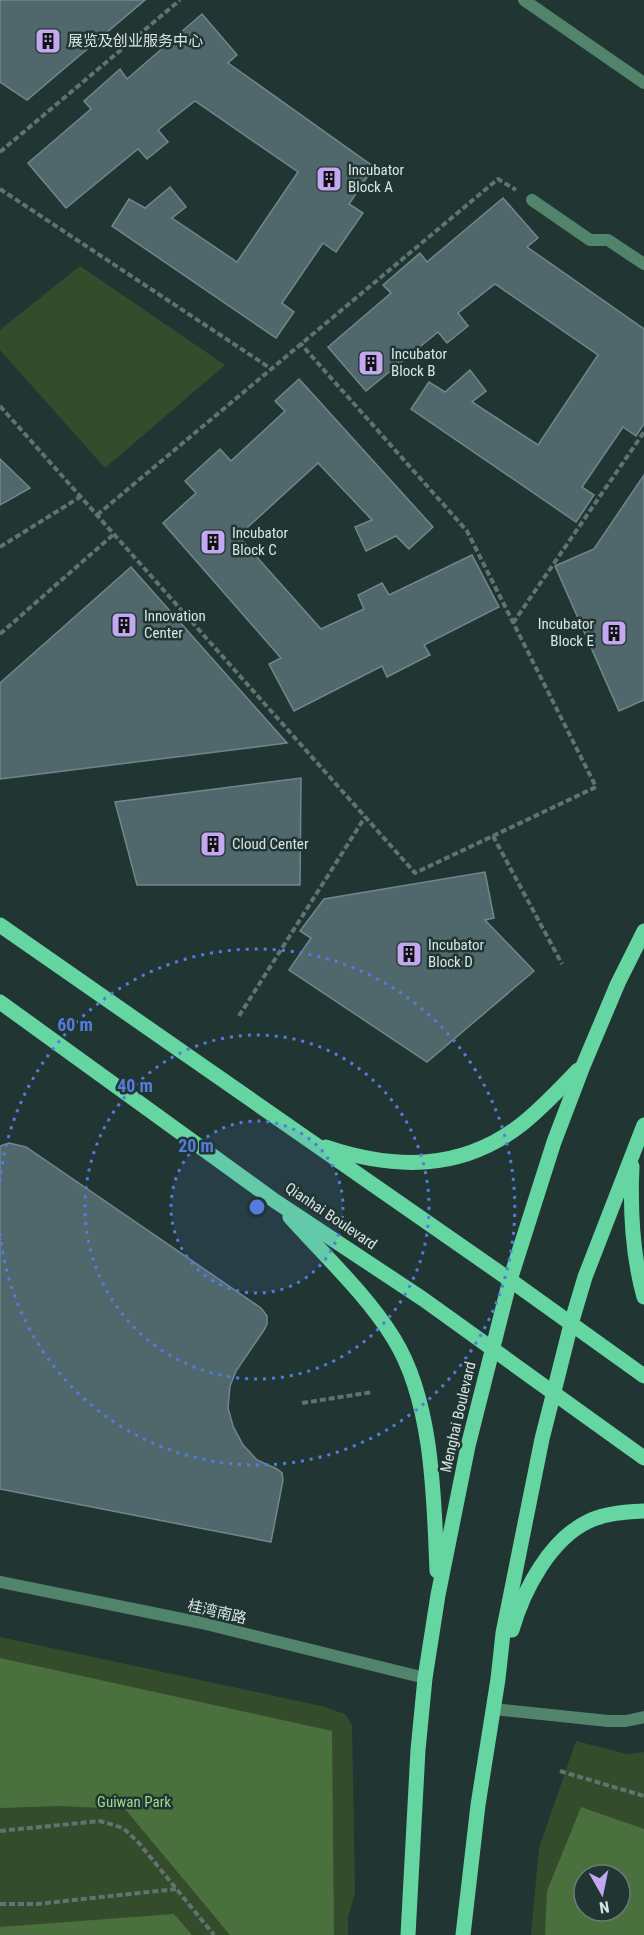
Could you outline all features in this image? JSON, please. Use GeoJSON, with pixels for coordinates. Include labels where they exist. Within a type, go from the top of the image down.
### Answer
{"type":"FeatureCollection","features":[{"type":"Feature","properties":{"kind":"main road"},"geometry":{"type":"LineString","coordinates":[[0,925],[644,1376]]}},
{"type":"Feature","properties":{"kind":"main road","name":"Menghai Boulevard"},"geometry":{"type":"LineString","coordinates":[[408,1935],[418,1750],[425,1678],[438,1595],[468,1446],[510,1280],[554,1142],[618,983],[644,931]]}},
{"type":"Feature","properties":{"kind":"main road","name":"Qianhai Boulevard"},"geometry":{"type":"LineString","coordinates":[[0,1002],[276,1201],[423,1299],[644,1458]]}},
{"type":"Feature","properties":{"kind":"main road"},"geometry":{"type":"LineString","coordinates":[[310,1142],[356,1157],[395,1163],[430,1163],[466,1155],[489,1145],[521,1125],[583,1066]]}},
{"type":"Feature","properties":{"kind":"main road"},"geometry":{"type":"LineString","coordinates":[[463,1935],[478,1805],[503,1633],[542,1439],[585,1277],[644,1125]]}},
{"type":"Feature","properties":{"kind":"main road"},"geometry":{"type":"LineString","coordinates":[[633,1150],[631,1230],[644,1297]]}},
{"type":"Feature","properties":{"kind":"main road"},"geometry":{"type":"LineString","coordinates":[[276,1201],[380,1320],[404,1359],[417,1397],[429,1454],[438,1595]]}},
{"type":"Feature","properties":{"kind":"main road"},"geometry":{"type":"LineString","coordinates":[[498,1679],[515,1618],[537,1571],[558,1544],[587,1522],[625,1512],[644,1511]]}},
{"type":"Feature","properties":{"kind":"street"},"geometry":{"type":"LineString","coordinates":[[524,0],[644,82]]}},
{"type":"Feature","properties":{"kind":"street"},"geometry":{"type":"LineString","coordinates":[[532,200],[590,240],[608,240],[644,264]]}},
{"type":"Feature","properties":{"kind":"street","name":"桂湾南路"},"geometry":{"type":"LineString","coordinates":[[0,1582],[202,1623],[425,1678]]}},
{"type":"Feature","properties":{"kind":"street"},"geometry":{"type":"LineString","coordinates":[[493,1709],[574,1719],[626,1721],[644,1717]]}},
{"type":"Feature","properties":{"kind":"path"},"geometry":{"type":"LineString","coordinates":[[0,153],[180,0]]}},
{"type":"Feature","properties":{"kind":"path"},"geometry":{"type":"LineString","coordinates":[[97,515],[498,179],[532,200]]}},
{"type":"Feature","properties":{"kind":"path"},"geometry":{"type":"LineString","coordinates":[[0,189],[270,368]]}},
{"type":"Feature","properties":{"kind":"path"},"geometry":{"type":"LineString","coordinates":[[0,406],[415,873],[596,787],[467,531],[300,343]]}},
{"type":"Feature","properties":{"kind":"path"},"geometry":{"type":"LineString","coordinates":[[513,623],[644,432]]}},
{"type":"Feature","properties":{"kind":"path"},"geometry":{"type":"LineString","coordinates":[[0,547],[80,496]]}},
{"type":"Feature","properties":{"kind":"path"},"geometry":{"type":"LineString","coordinates":[[0,634],[114,534]]}},
{"type":"Feature","properties":{"kind":"path"},"geometry":{"type":"LineString","coordinates":[[238,1016],[365,817]]}},
{"type":"Feature","properties":{"kind":"path"},"geometry":{"type":"LineString","coordinates":[[493,836],[562,964]]}},
{"type":"Feature","properties":{"kind":"path"},"geometry":{"type":"LineString","coordinates":[[302,1403],[372,1392]]}},
{"type":"Feature","properties":{"kind":"path"},"geometry":{"type":"LineString","coordinates":[[560,1771],[644,1796]]}},
{"type":"Feature","properties":{"kind":"path"},"geometry":{"type":"LineString","coordinates":[[0,1831],[100,1821],[123,1828],[138,1842],[214,1935]]}},
{"type":"Feature","properties":{"kind":"path"},"geometry":{"type":"LineString","coordinates":[[0,1904],[37,1904],[177,1889]]}},
{"type":"Feature","properties":{"kind":"green space"},"geometry":{"type":"Polygon","coordinates":[[[80,266],[225,365],[105,468],[0,350],[0,330],[80,266]]]}},
{"type":"Feature","properties":{"kind":"green space","name":"Guiwan Park"},"geometry":{"type":"Polygon","coordinates":[[[0,1637],[321,1706],[345,1714],[352,1725],[355,1893],[348,1917],[348,1935],[0,1935],[0,1637]]]}},
{"type":"Feature","properties":{"kind":"green space","name":"Guiwan Park"},"geometry":{"type":"Polygon","coordinates":[[[0,1658],[332,1731],[334,1935],[230,1935],[125,1809],[59,1806],[0,1808],[0,1658]]]}},
{"type":"Feature","properties":{"kind":"green space"},"geometry":{"type":"Polygon","coordinates":[[[576,1741],[627,1754],[644,1752],[644,1935],[531,1935],[539,1848],[576,1741]]]}},
{"type":"Feature","properties":{"kind":"green space"},"geometry":{"type":"Polygon","coordinates":[[[581,1807],[644,1829],[644,1935],[545,1935],[547,1891],[581,1807]]]}},
{"type":"Feature","properties":{"kind":"green space"},"geometry":{"type":"Polygon","coordinates":[[[174,1914],[192,1935],[0,1935],[0,1927],[174,1914]]]}},
{"type":"Feature","properties":{"kind":"building","name":"展览及创业服务中心"},"geometry":{"type":"Polygon","coordinates":[[[0,0],[145,0],[27,100],[0,82],[0,0]]]}},
{"type":"Feature","properties":{"kind":"building","name":"Incubator Block A"},"geometry":{"type":"Polygon","coordinates":[[[202,14],[237,55],[228,63],[374,167],[349,204],[363,213],[336,252],[323,243],[282,303],[294,312],[276,338],[112,226],[129,199],[145,208],[170,187],[186,207],[172,218],[237,262],[298,172],[195,101],[158,130],[168,142],[147,159],[138,149],[66,208],[28,163],[91,109],[84,101],[120,69],[127,79],[202,14]]]}},
{"type":"Feature","properties":{"kind":"building","name":"Incubator Block B"},"geometry":{"type":"Polygon","coordinates":[[[503,198],[538,238],[527,247],[644,329],[644,424],[636,436],[623,427],[582,487],[594,495],[576,522],[411,409],[429,382],[445,392],[470,370],[486,391],[472,402],[538,445],[598,355],[495,284],[458,313],[468,326],[447,343],[438,332],[366,391],[328,347],[391,293],[383,285],[420,253],[427,262],[503,198]]]}},
{"type":"Feature","properties":{"kind":"building","name":"Incubator Block C"},"geometry":{"type":"Polygon","coordinates":[[[299,379],[433,527],[409,549],[396,536],[366,551],[355,527],[372,520],[318,463],[238,536],[321,629],[364,609],[358,595],[382,583],[389,595],[472,555],[499,607],[424,645],[430,655],[387,677],[382,666],[294,711],[269,664],[281,658],[163,523],[196,493],[185,481],[220,449],[231,461],[285,411],[275,401],[299,379]]]}},
{"type":"Feature","properties":{"kind":"building"},"geometry":{"type":"Polygon","coordinates":[[[0,459],[30,488],[0,505],[0,459]]]}},
{"type":"Feature","properties":{"kind":"building","name":"Incubator Block E"},"geometry":{"type":"Polygon","coordinates":[[[644,475],[644,700],[619,711],[555,566],[594,549],[644,475]]]}},
{"type":"Feature","properties":{"kind":"building","name":"Innovation Center"},"geometry":{"type":"Polygon","coordinates":[[[131,567],[287,743],[0,779],[0,683],[131,567]]]}},
{"type":"Feature","properties":{"kind":"building","name":"Cloud Center"},"geometry":{"type":"Polygon","coordinates":[[[301,778],[300,885],[137,885],[115,802],[301,778]]]}},
{"type":"Feature","properties":{"kind":"building","name":"Incubator Block D"},"geometry":{"type":"Polygon","coordinates":[[[485,872],[494,918],[485,920],[534,971],[427,1062],[289,970],[311,938],[300,931],[324,899],[485,872]]]}},
{"type":"Feature","properties":{"kind":"building"},"geometry":{"type":"Polygon","coordinates":[[[9,1143],[26,1147],[261,1308],[267,1316],[264,1330],[236,1371],[230,1386],[228,1408],[233,1426],[243,1445],[257,1460],[282,1473],[283,1480],[271,1542],[0,1489],[0,1146],[9,1143]]]}},
{"type":"Feature","properties":{"kind":"place","name":"展览及创业服务中心"},"geometry":{"type":"Point","coordinates":[48,41]}},
{"type":"Feature","properties":{"kind":"place","name":"Incubator Block A"},"geometry":{"type":"Point","coordinates":[329,179]}},
{"type":"Feature","properties":{"kind":"place","name":"Incubator Block B"},"geometry":{"type":"Point","coordinates":[371,363]}},
{"type":"Feature","properties":{"kind":"place","name":"Incubator Block C"},"geometry":{"type":"Point","coordinates":[213,542]}},
{"type":"Feature","properties":{"kind":"place","name":"Innovation Center"},"geometry":{"type":"Point","coordinates":[124,625]}},
{"type":"Feature","properties":{"kind":"place","name":"Incubator Block E"},"geometry":{"type":"Point","coordinates":[614,633]}},
{"type":"Feature","properties":{"kind":"place","name":"Cloud Center"},"geometry":{"type":"Point","coordinates":[213,844]}},
{"type":"Feature","properties":{"kind":"place","name":"Incubator Block D"},"geometry":{"type":"Point","coordinates":[409,954]}}]}
